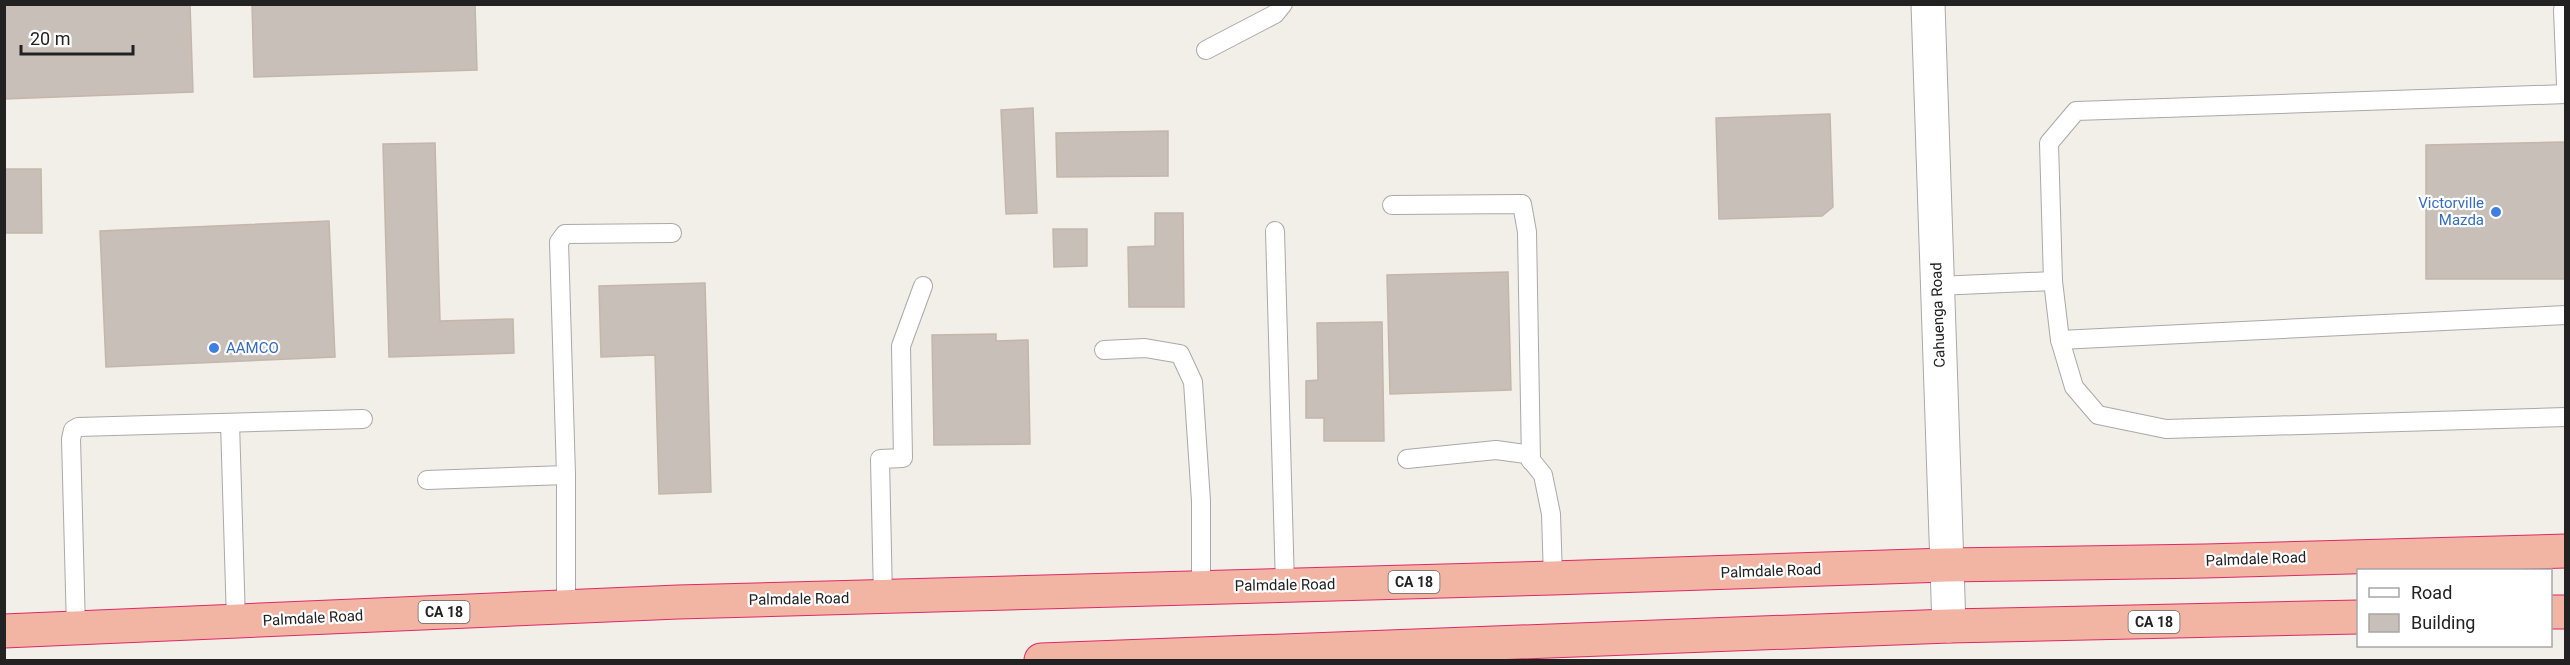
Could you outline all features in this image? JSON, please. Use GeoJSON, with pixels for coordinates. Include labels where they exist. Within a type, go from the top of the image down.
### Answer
{"type":"FeatureCollection","features":[{"type":"Feature","properties":{"kind":"highway","name":"Palmdale Road"},"geometry":{"type":"LineString","coordinates":[[4,631],[566,607],[883,597],[1946,565],[2205,561],[2565,551]]}},
{"type":"Feature","properties":{"kind":"highway","name":"CA 18"},"geometry":{"type":"LineString","coordinates":[[1041,660],[1432,653],[1949,626],[2357,616]]}},
{"type":"Feature","properties":{"kind":"street","name":"Cahuenga Road"},"geometry":{"type":"LineString","coordinates":[[1928,4],[1949,626]]}},
{"type":"Feature","properties":{"kind":"lane"},"geometry":{"type":"LineString","coordinates":[[1206,50],[1275,14],[1284,4]]}},
{"type":"Feature","properties":{"kind":"lane"},"geometry":{"type":"LineString","coordinates":[[2565,9],[2563,10],[2565,85]]}},
{"type":"Feature","properties":{"kind":"lane"},"geometry":{"type":"LineString","coordinates":[[2565,94],[2076,111],[2049,142],[2053,281],[2060,340],[2074,387],[2098,415],[2166,429],[2565,417]]}},
{"type":"Feature","properties":{"kind":"lane"},"geometry":{"type":"LineString","coordinates":[[1392,205],[1521,204],[1527,232],[1531,460]]}},
{"type":"Feature","properties":{"kind":"lane"},"geometry":{"type":"LineString","coordinates":[[1275,231],[1285,585]]}},
{"type":"Feature","properties":{"kind":"lane"},"geometry":{"type":"LineString","coordinates":[[566,607],[566,475],[559,242],[565,234],[672,233]]}},
{"type":"Feature","properties":{"kind":"lane"},"geometry":{"type":"LineString","coordinates":[[1937,286],[2053,281]]}},
{"type":"Feature","properties":{"kind":"lane"},"geometry":{"type":"LineString","coordinates":[[883,597],[880,459],[903,458],[901,346],[923,286]]}},
{"type":"Feature","properties":{"kind":"lane"},"geometry":{"type":"LineString","coordinates":[[2060,340],[2565,315]]}},
{"type":"Feature","properties":{"kind":"lane"},"geometry":{"type":"LineString","coordinates":[[1104,350],[1145,348],[1180,354],[1193,382],[1201,501],[1201,588]]}},
{"type":"Feature","properties":{"kind":"lane"},"geometry":{"type":"LineString","coordinates":[[76,628],[71,439],[73,430],[78,427],[363,419]]}},
{"type":"Feature","properties":{"kind":"lane"},"geometry":{"type":"LineString","coordinates":[[230,423],[236,621]]}},
{"type":"Feature","properties":{"kind":"lane"},"geometry":{"type":"LineString","coordinates":[[1407,459],[1496,450],[1526,454],[1543,475],[1551,514],[1553,578]]}},
{"type":"Feature","properties":{"kind":"lane"},"geometry":{"type":"LineString","coordinates":[[427,480],[566,475]]}},
{"type":"Feature","properties":{"kind":"building"},"geometry":{"type":"Polygon","coordinates":[[[4,4],[190,4],[193,92],[4,99],[4,4]]]}},
{"type":"Feature","properties":{"kind":"building"},"geometry":{"type":"Polygon","coordinates":[[[252,4],[475,4],[477,70],[254,77],[252,4]]]}},
{"type":"Feature","properties":{"kind":"building"},"geometry":{"type":"Polygon","coordinates":[[[1033,108],[1037,213],[1006,214],[1001,110],[1033,108]]]}},
{"type":"Feature","properties":{"kind":"building"},"geometry":{"type":"Polygon","coordinates":[[[1830,114],[1833,207],[1822,216],[1719,219],[1716,118],[1830,114]]]}},
{"type":"Feature","properties":{"kind":"building"},"geometry":{"type":"Polygon","coordinates":[[[1168,131],[1168,176],[1057,177],[1056,133],[1168,131]]]}},
{"type":"Feature","properties":{"kind":"building","name":"Victorville Mazda"},"geometry":{"type":"Polygon","coordinates":[[[2566,142],[2566,279],[2426,279],[2426,145],[2566,142]]]}},
{"type":"Feature","properties":{"kind":"building"},"geometry":{"type":"Polygon","coordinates":[[[435,143],[440,321],[513,319],[514,353],[389,357],[383,144],[435,143]]]}},
{"type":"Feature","properties":{"kind":"building"},"geometry":{"type":"Polygon","coordinates":[[[4,169],[41,169],[42,233],[4,233],[4,169]]]}},
{"type":"Feature","properties":{"kind":"building"},"geometry":{"type":"Polygon","coordinates":[[[1155,213],[1183,213],[1184,307],[1129,307],[1128,247],[1155,246],[1155,213]]]}},
{"type":"Feature","properties":{"kind":"building"},"geometry":{"type":"Polygon","coordinates":[[[329,221],[335,357],[106,367],[100,231],[329,221]]]}},
{"type":"Feature","properties":{"kind":"building"},"geometry":{"type":"Polygon","coordinates":[[[1053,229],[1087,229],[1087,266],[1054,267],[1053,229]]]}},
{"type":"Feature","properties":{"kind":"building"},"geometry":{"type":"Polygon","coordinates":[[[1508,272],[1511,390],[1390,394],[1387,275],[1508,272]]]}},
{"type":"Feature","properties":{"kind":"building"},"geometry":{"type":"Polygon","coordinates":[[[705,283],[711,492],[659,494],[655,355],[601,357],[599,286],[705,283]]]}},
{"type":"Feature","properties":{"kind":"building"},"geometry":{"type":"Polygon","coordinates":[[[1382,322],[1384,441],[1324,441],[1324,418],[1306,418],[1306,381],[1318,380],[1317,323],[1382,322]]]}},
{"type":"Feature","properties":{"kind":"building"},"geometry":{"type":"Polygon","coordinates":[[[996,334],[996,341],[1028,340],[1030,444],[934,445],[932,335],[996,334]]]}},
{"type":"Feature","properties":{"kind":"place","name":"Victorville Mazda"},"geometry":{"type":"Point","coordinates":[2496,212]}},
{"type":"Feature","properties":{"kind":"place","name":"AAMCO"},"geometry":{"type":"Point","coordinates":[214,348]}}]}
